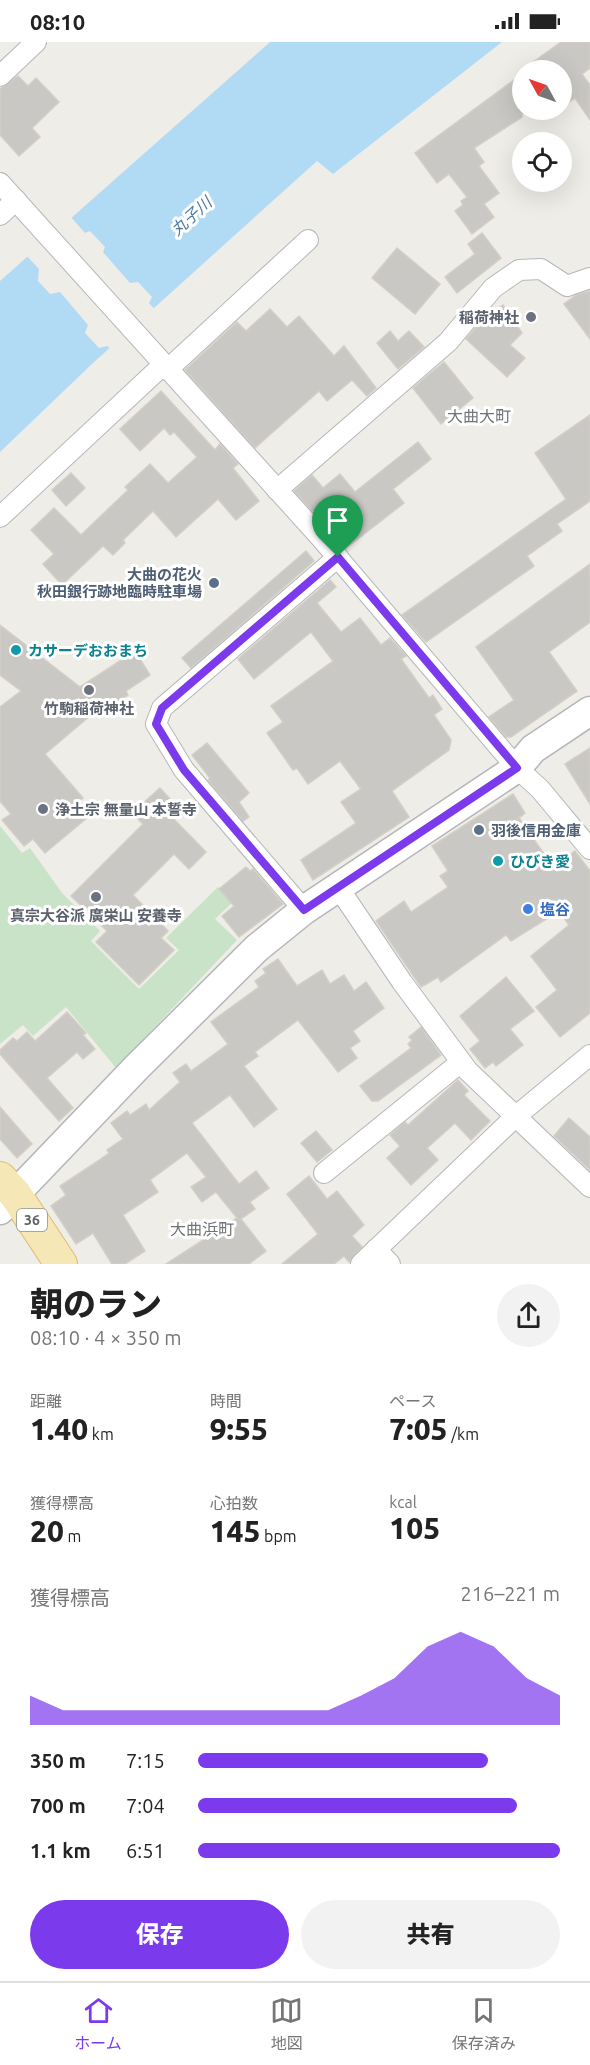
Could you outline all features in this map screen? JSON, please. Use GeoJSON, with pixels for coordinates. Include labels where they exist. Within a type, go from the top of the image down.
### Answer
{"type":"FeatureCollection","features":[{"type":"Feature","properties":{"kind":"main road","name":"36"},"geometry":{"type":"LineString","coordinates":[[5,1194],[61,1264]]}},
{"type":"Feature","properties":{"kind":"street"},"geometry":{"type":"LineString","coordinates":[[0,76],[36,42]]}},
{"type":"Feature","properties":{"kind":"street"},"geometry":{"type":"LineString","coordinates":[[0,183],[338,557],[517,768],[540,789],[590,849]]}},
{"type":"Feature","properties":{"kind":"street"},"geometry":{"type":"LineString","coordinates":[[0,215],[18,204]]}},
{"type":"Feature","properties":{"kind":"street"},"geometry":{"type":"LineString","coordinates":[[0,517],[308,240]]}},
{"type":"Feature","properties":{"kind":"street"},"geometry":{"type":"LineString","coordinates":[[277,490],[448,342],[493,288],[519,270],[541,269],[567,286],[590,278]]}},
{"type":"Feature","properties":{"kind":"street"},"geometry":{"type":"LineString","coordinates":[[304,910],[184,770],[156,724],[162,708],[338,557]]}},
{"type":"Feature","properties":{"kind":"street"},"geometry":{"type":"LineString","coordinates":[[5,1194],[257,948],[304,910],[517,768],[533,749],[590,711]]}},
{"type":"Feature","properties":{"kind":"street"},"geometry":{"type":"LineString","coordinates":[[338,887],[461,1062],[515,1117],[590,1187]]}},
{"type":"Feature","properties":{"kind":"street"},"geometry":{"type":"LineString","coordinates":[[361,1264],[515,1117],[590,1056]]}},
{"type":"Feature","properties":{"kind":"street"},"geometry":{"type":"LineString","coordinates":[[324,1173],[461,1062]]}},
{"type":"Feature","properties":{"kind":"street"},"geometry":{"type":"LineString","coordinates":[[376,1249],[390,1264]]}},
{"type":"Feature","properties":{"kind":"green space"},"geometry":{"type":"Polygon","coordinates":[[[0,826],[22,853],[30,848],[62,893],[100,931],[91,941],[139,989],[179,950],[166,938],[218,887],[234,901],[215,919],[237,940],[116,1068],[66,1007],[33,1036],[23,1025],[0,1044],[0,826]]]}},
{"type":"Feature","properties":{"kind":"water","name":"丸子川"},"geometry":{"type":"Polygon","coordinates":[[[270,42],[502,42],[333,174],[317,161],[93,363],[0,452],[0,281],[270,42]]]}},
{"type":"Feature","properties":{"kind":"pier"},"geometry":{"type":"Polygon","coordinates":[[[69,215],[85,233],[90,231],[105,247],[103,252],[130,283],[138,282],[152,297],[149,303],[156,311],[112,350],[107,346],[99,348],[85,333],[88,325],[60,292],[50,294],[38,281],[39,269],[25,254],[69,215]]]}},
{"type":"Feature","properties":{"kind":"building"},"geometry":{"type":"Polygon","coordinates":[[[561,42],[590,42],[590,68],[582,74],[590,85],[590,120],[575,98],[572,100],[572,60],[536,60],[561,42]]]}},
{"type":"Feature","properties":{"kind":"building"},"geometry":{"type":"Polygon","coordinates":[[[18,76],[28,86],[36,78],[59,102],[32,128],[40,137],[19,156],[0,135],[0,89],[18,76]]]}},
{"type":"Feature","properties":{"kind":"building"},"geometry":{"type":"Polygon","coordinates":[[[512,81],[512,120],[517,120],[474,148],[484,162],[479,166],[499,193],[484,204],[494,217],[472,234],[455,211],[463,205],[461,201],[467,197],[449,174],[437,183],[415,153],[512,81]]]}},
{"type":"Feature","properties":{"kind":"building"},"geometry":{"type":"Polygon","coordinates":[[[482,233],[501,258],[457,293],[445,277],[475,254],[468,244],[482,233]]]}},
{"type":"Feature","properties":{"kind":"building"},"geometry":{"type":"Polygon","coordinates":[[[397,248],[440,284],[415,314],[372,278],[397,248]]]}},
{"type":"Feature","properties":{"kind":"building"},"geometry":{"type":"Polygon","coordinates":[[[590,291],[590,339],[564,304],[576,295],[590,291]]]}},
{"type":"Feature","properties":{"kind":"building"},"geometry":{"type":"Polygon","coordinates":[[[503,305],[522,333],[510,345],[525,358],[507,377],[466,339],[483,319],[503,305]]]}},
{"type":"Feature","properties":{"kind":"building"},"geometry":{"type":"Polygon","coordinates":[[[270,309],[287,327],[299,316],[334,356],[344,346],[376,388],[367,396],[352,380],[327,401],[319,391],[255,448],[185,370],[237,322],[246,331],[270,309]]]}},
{"type":"Feature","properties":{"kind":"building"},"geometry":{"type":"Polygon","coordinates":[[[390,331],[398,341],[409,331],[424,347],[398,369],[377,343],[390,331]]]}},
{"type":"Feature","properties":{"kind":"building"},"geometry":{"type":"Polygon","coordinates":[[[444,362],[473,398],[441,424],[413,388],[444,362]]]}},
{"type":"Feature","properties":{"kind":"building"},"geometry":{"type":"Polygon","coordinates":[[[161,391],[215,450],[220,444],[238,464],[233,468],[259,501],[236,520],[218,499],[176,537],[153,511],[123,540],[125,543],[113,555],[103,546],[62,585],[43,564],[54,554],[31,530],[54,508],[81,535],[128,490],[125,487],[150,464],[168,483],[197,457],[174,432],[170,435],[164,428],[140,451],[120,429],[161,391]]]}},
{"type":"Feature","properties":{"kind":"building"},"geometry":{"type":"Polygon","coordinates":[[[590,415],[590,501],[557,524],[562,531],[527,556],[534,566],[426,642],[402,615],[566,499],[535,453],[590,415]]]}},
{"type":"Feature","properties":{"kind":"building"},"geometry":{"type":"Polygon","coordinates":[[[418,442],[431,459],[393,489],[404,503],[346,548],[294,491],[312,475],[323,488],[340,474],[355,492],[418,442]]]}},
{"type":"Feature","properties":{"kind":"building"},"geometry":{"type":"Polygon","coordinates":[[[71,473],[85,488],[66,506],[52,490],[71,473]]]}},
{"type":"Feature","properties":{"kind":"building"},"geometry":{"type":"Polygon","coordinates":[[[306,551],[314,561],[191,668],[182,658],[306,551]]]}},
{"type":"Feature","properties":{"kind":"building"},"geometry":{"type":"Polygon","coordinates":[[[590,564],[590,622],[549,652],[577,691],[511,737],[506,737],[489,717],[514,700],[476,647],[590,564]]]}},
{"type":"Feature","properties":{"kind":"building"},"geometry":{"type":"Polygon","coordinates":[[[330,580],[336,587],[317,603],[341,632],[360,618],[381,645],[390,638],[406,656],[401,659],[429,698],[433,695],[442,709],[434,715],[451,740],[449,750],[392,791],[409,817],[313,880],[301,860],[356,823],[341,802],[361,789],[340,761],[308,784],[297,768],[293,770],[267,733],[283,722],[271,706],[333,661],[311,632],[254,679],[238,659],[330,580]]]}},
{"type":"Feature","properties":{"kind":"building"},"geometry":{"type":"Polygon","coordinates":[[[0,625],[80,687],[135,651],[150,675],[126,691],[128,695],[114,704],[110,699],[45,754],[83,798],[76,804],[87,818],[45,853],[33,839],[24,846],[2,820],[11,814],[0,801],[0,707],[21,691],[0,675],[0,625]]]}},
{"type":"Feature","properties":{"kind":"building"},"geometry":{"type":"Polygon","coordinates":[[[207,743],[249,793],[239,802],[249,817],[243,821],[208,780],[210,778],[192,755],[207,743]]]}},
{"type":"Feature","properties":{"kind":"building"},"geometry":{"type":"Polygon","coordinates":[[[590,748],[590,804],[565,764],[590,748]]]}},
{"type":"Feature","properties":{"kind":"building","name":"真宗大谷派 廣栄山 安養寺"},"geometry":{"type":"Polygon","coordinates":[[[160,788],[170,799],[162,807],[206,852],[189,869],[174,854],[133,895],[168,931],[161,938],[174,950],[139,985],[96,942],[107,931],[71,896],[143,824],[132,813],[160,788]]]}},
{"type":"Feature","properties":{"kind":"building"},"geometry":{"type":"Polygon","coordinates":[[[513,794],[525,813],[519,818],[553,867],[575,851],[590,871],[590,1013],[560,1037],[536,1007],[557,990],[531,956],[569,925],[559,911],[511,941],[506,935],[441,982],[438,977],[421,987],[376,921],[404,901],[411,912],[448,887],[440,876],[448,871],[432,846],[513,794]]]}},
{"type":"Feature","properties":{"kind":"building"},"geometry":{"type":"Polygon","coordinates":[[[246,867],[250,871],[253,869],[283,904],[239,937],[222,916],[234,906],[219,889],[246,867]]]}},
{"type":"Feature","properties":{"kind":"building"},"geometry":{"type":"Polygon","coordinates":[[[278,959],[297,986],[322,970],[330,984],[344,975],[354,991],[366,982],[384,1008],[353,1031],[360,1041],[350,1048],[357,1058],[338,1072],[298,1020],[255,1052],[258,1056],[244,1066],[277,1109],[254,1127],[230,1095],[192,1123],[239,1184],[256,1171],[269,1188],[250,1202],[255,1209],[241,1219],[266,1251],[249,1264],[166,1264],[237,1218],[216,1192],[202,1202],[191,1187],[206,1177],[187,1153],[150,1180],[158,1192],[123,1215],[145,1251],[125,1264],[112,1264],[93,1233],[76,1244],[51,1206],[66,1195],[60,1186],[109,1153],[107,1150],[123,1139],[111,1123],[127,1111],[130,1115],[146,1104],[149,1110],[180,1082],[173,1073],[186,1064],[191,1071],[228,1044],[211,1022],[259,987],[255,981],[266,973],[263,969],[278,959]]]}},
{"type":"Feature","properties":{"kind":"building"},"geometry":{"type":"Polygon","coordinates":[[[506,977],[534,1011],[510,1029],[523,1045],[496,1066],[493,1062],[485,1068],[470,1049],[480,1041],[460,1016],[506,977]]]}},
{"type":"Feature","properties":{"kind":"building"},"geometry":{"type":"Polygon","coordinates":[[[67,1012],[86,1033],[83,1035],[95,1049],[83,1059],[77,1052],[47,1078],[73,1108],[59,1121],[0,1054],[0,1050],[13,1038],[17,1041],[27,1032],[35,1041],[67,1012]]]}},
{"type":"Feature","properties":{"kind":"building"},"geometry":{"type":"Polygon","coordinates":[[[421,1027],[441,1055],[378,1101],[372,1101],[360,1086],[411,1048],[408,1044],[412,1040],[409,1037],[421,1027]]]}},
{"type":"Feature","properties":{"kind":"building"},"geometry":{"type":"Polygon","coordinates":[[[458,1080],[468,1091],[464,1095],[490,1121],[471,1140],[455,1123],[427,1148],[438,1160],[411,1185],[387,1158],[400,1146],[390,1135],[405,1122],[408,1125],[458,1080]]]}},
{"type":"Feature","properties":{"kind":"building"},"geometry":{"type":"Polygon","coordinates":[[[0,1107],[32,1144],[17,1158],[0,1139],[0,1107]]]}},
{"type":"Feature","properties":{"kind":"building"},"geometry":{"type":"Polygon","coordinates":[[[569,1118],[590,1137],[590,1170],[554,1136],[569,1118]]]}},
{"type":"Feature","properties":{"kind":"building"},"geometry":{"type":"Polygon","coordinates":[[[316,1131],[332,1150],[317,1162],[301,1143],[316,1131]]]}},
{"type":"Feature","properties":{"kind":"building"},"geometry":{"type":"Polygon","coordinates":[[[309,1176],[327,1199],[337,1191],[364,1225],[352,1236],[362,1247],[349,1262],[344,1256],[334,1264],[282,1264],[318,1234],[287,1194],[309,1176]]]}},
{"type":"Feature","properties":{"kind":"place","name":"稲荷神社"},"geometry":{"type":"Point","coordinates":[531,317]}},
{"type":"Feature","properties":{"kind":"place","name":"大曲の花火 秋田銀行跡地臨時駐車場"},"geometry":{"type":"Point","coordinates":[214,583]}},
{"type":"Feature","properties":{"kind":"place","name":"カサーデおおまち"},"geometry":{"type":"Point","coordinates":[16,650]}},
{"type":"Feature","properties":{"kind":"place","name":"竹駒稲荷神社"},"geometry":{"type":"Point","coordinates":[89,690]}},
{"type":"Feature","properties":{"kind":"place","name":"浄土宗 無量山 本誓寺"},"geometry":{"type":"Point","coordinates":[43,809]}},
{"type":"Feature","properties":{"kind":"place","name":"羽後信用金庫"},"geometry":{"type":"Point","coordinates":[479,830]}},
{"type":"Feature","properties":{"kind":"place","name":"ひびき愛"},"geometry":{"type":"Point","coordinates":[498,861]}},
{"type":"Feature","properties":{"kind":"place","name":"真宗大谷派 廣栄山 安養寺"},"geometry":{"type":"Point","coordinates":[96,897]}},
{"type":"Feature","properties":{"kind":"place","name":"塩谷"},"geometry":{"type":"Point","coordinates":[528,909]}},
{"type":"Feature","properties":{"kind":"district","name":"大曲大町"},"geometry":{"type":"Point","coordinates":[479,416]}},
{"type":"Feature","properties":{"kind":"district","name":"大曲浜町"},"geometry":{"type":"Point","coordinates":[202,1229]}},
{"type":"Feature","properties":{"kind":"route"},"geometry":{"type":"LineString","coordinates":[[338,557],[517,768],[304,910],[184,770],[156,724],[162,708],[338,557]]}}]}
